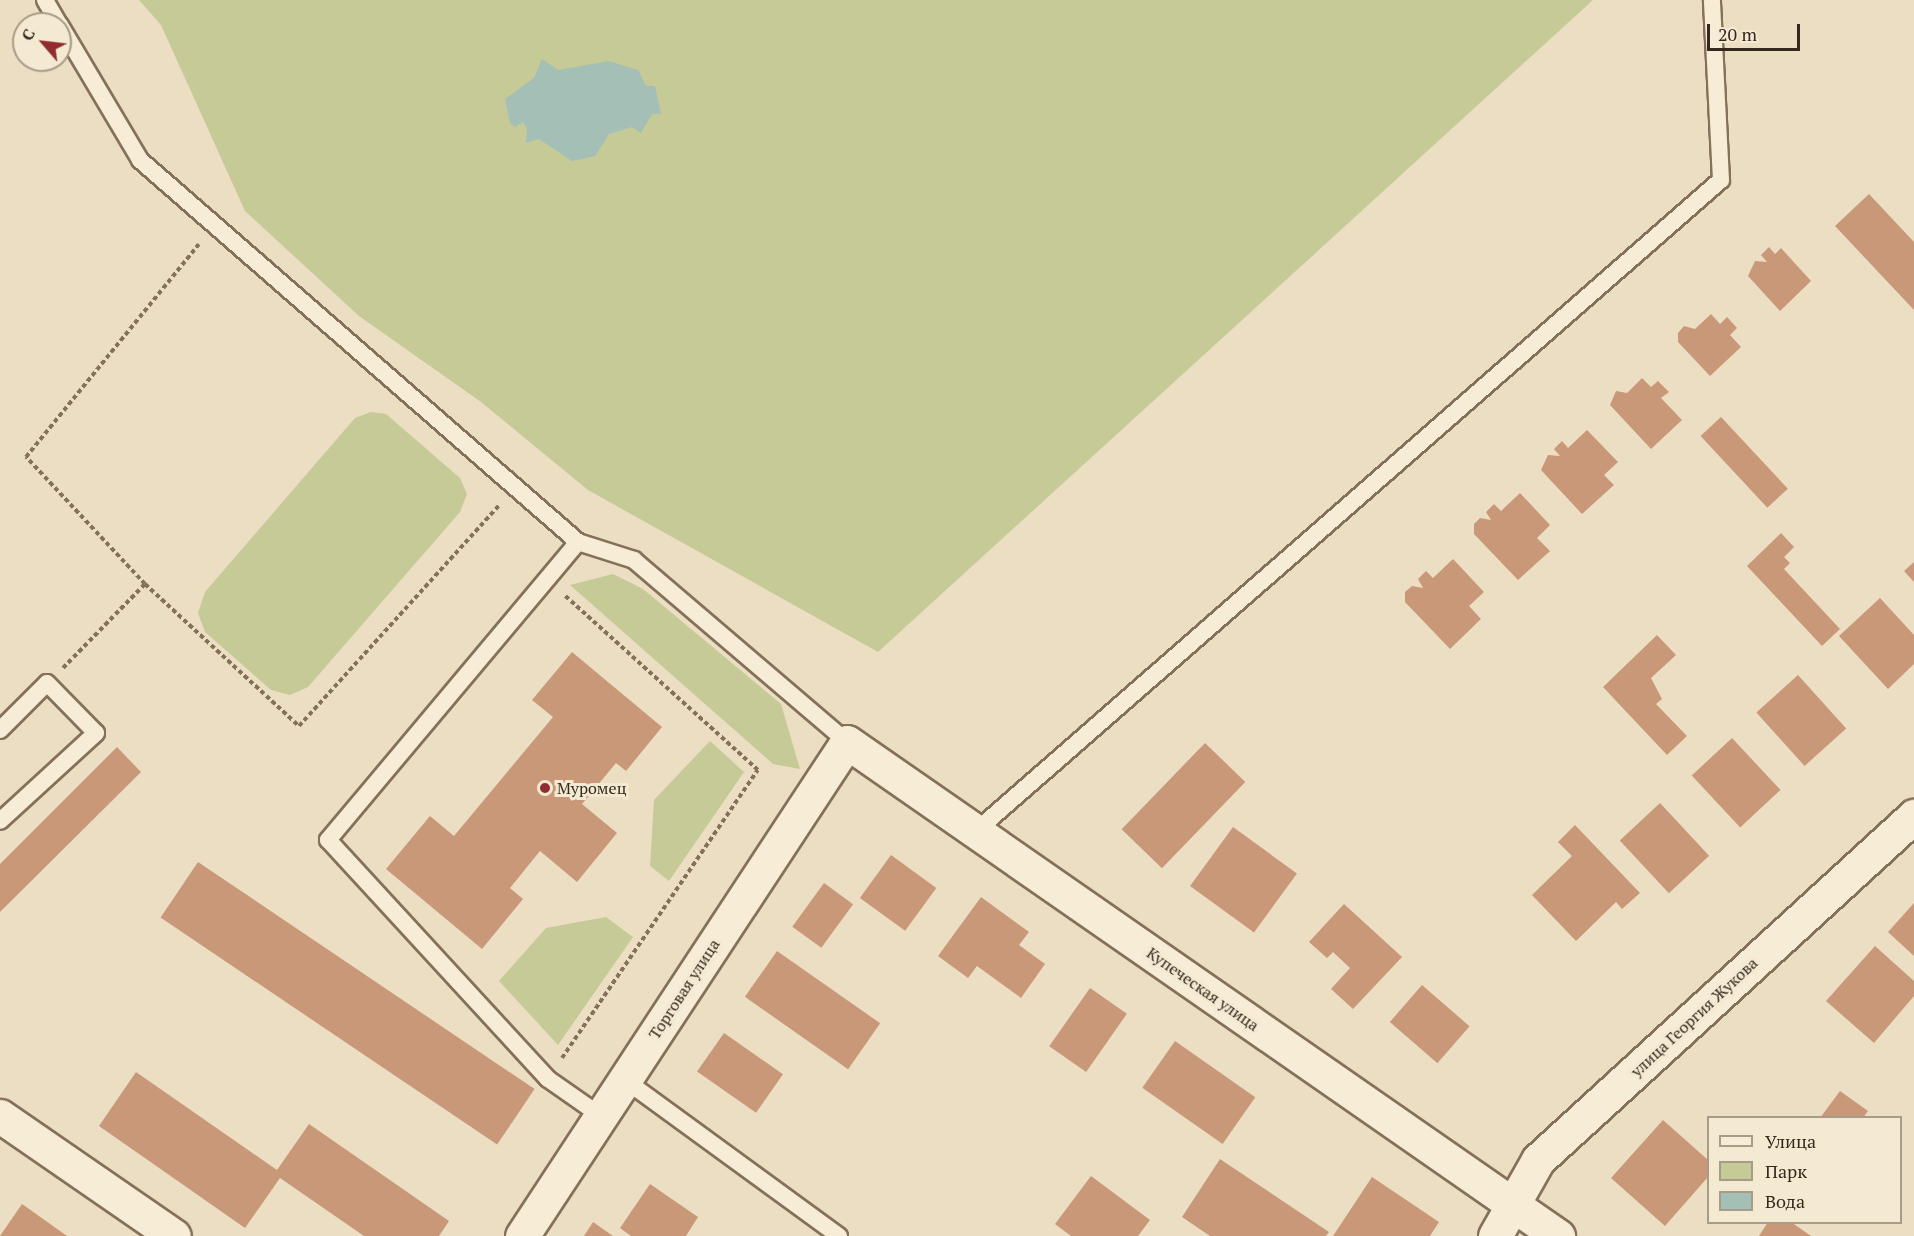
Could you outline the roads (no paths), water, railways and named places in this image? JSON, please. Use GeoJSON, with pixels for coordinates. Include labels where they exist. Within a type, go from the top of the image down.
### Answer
{"type":"FeatureCollection","features":[{"type":"Feature","properties":{"kind":"street","name":"Купеческая улица"},"geometry":{"type":"LineString","coordinates":[[847,741],[1558,1236]]}},
{"type":"Feature","properties":{"kind":"street","name":"Торговая улица"},"geometry":{"type":"LineString","coordinates":[[522,1236],[847,741]]}},
{"type":"Feature","properties":{"kind":"street","name":"улица Георгия Жукова"},"geometry":{"type":"LineString","coordinates":[[1495,1236],[1538,1160],[1914,816]]}},
{"type":"Feature","properties":{"kind":"street"},"geometry":{"type":"LineString","coordinates":[[0,1116],[174,1236]]}},
{"type":"Feature","properties":{"kind":"lane"},"geometry":{"type":"LineString","coordinates":[[976,831],[1721,180],[1712,0]]}},
{"type":"Feature","properties":{"kind":"lane"},"geometry":{"type":"LineString","coordinates":[[72,44],[140,160],[578,542],[634,560],[847,741]]}},
{"type":"Feature","properties":{"kind":"lane"},"geometry":{"type":"LineString","coordinates":[[578,542],[328,840],[548,1079],[601,1116]]}},
{"type":"Feature","properties":{"kind":"lane"},"geometry":{"type":"LineString","coordinates":[[0,730],[47,683],[96,733],[0,821]]}},
{"type":"Feature","properties":{"kind":"lane"},"geometry":{"type":"LineString","coordinates":[[625,1080],[839,1236]]}},
{"type":"Feature","properties":{"kind":"water"},"geometry":{"type":"Polygon","coordinates":[[[542,59],[558,70],[609,61],[638,70],[646,86],[655,86],[661,114],[652,114],[641,133],[632,127],[609,134],[595,156],[572,161],[539,139],[526,143],[527,129],[523,122],[515,127],[510,123],[505,99],[534,78],[542,59]]]}},
{"type":"Feature","properties":{"kind":"place","name":"Муромец"},"geometry":{"type":"Point","coordinates":[545,788]}}]}
